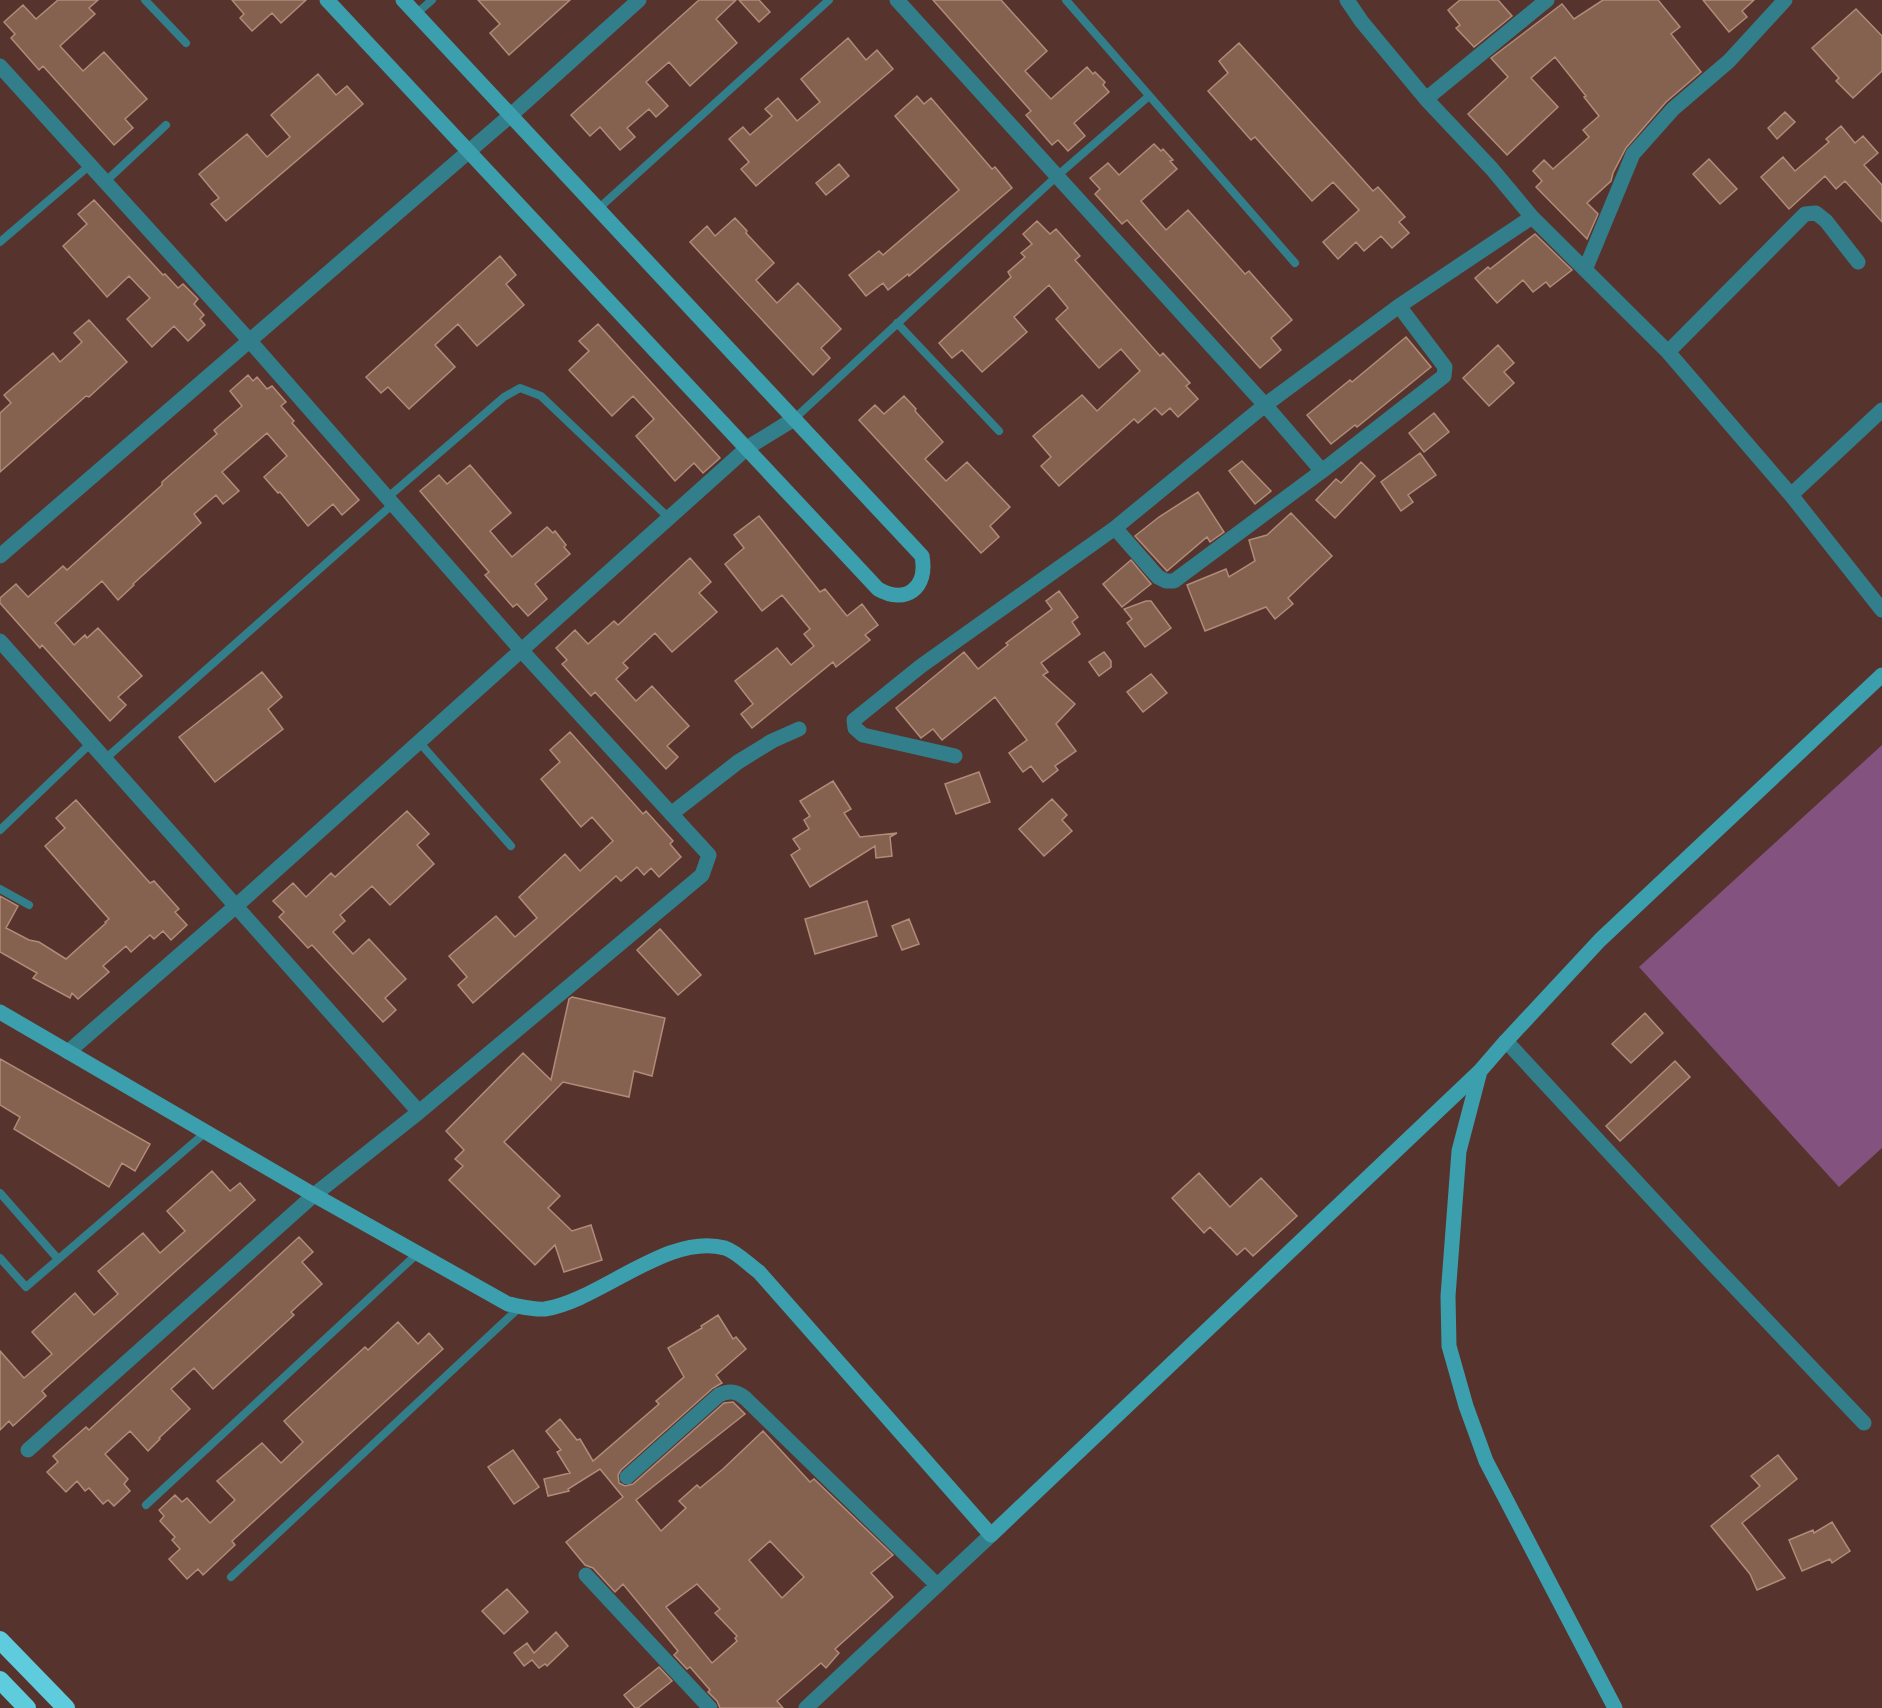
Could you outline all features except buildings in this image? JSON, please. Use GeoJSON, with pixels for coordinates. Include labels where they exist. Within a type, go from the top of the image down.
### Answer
{"type":"FeatureCollection","features":[{"type":"Feature","properties":{"kind":"highway"},"geometry":{"type":"LineString","coordinates":[[0,1640],[66,1708]]}},
{"type":"Feature","properties":{"kind":"highway"},"geometry":{"type":"LineString","coordinates":[[0,1680],[27,1708]]}},
{"type":"Feature","properties":{"kind":"street"},"geometry":{"type":"LineString","coordinates":[[327,0],[878,589],[889,595],[902,596],[913,591],[921,581],[924,569],[922,556],[403,0]]}},
{"type":"Feature","properties":{"kind":"street"},"geometry":{"type":"LineString","coordinates":[[0,556],[511,115],[639,0]]}},
{"type":"Feature","properties":{"kind":"street"},"geometry":{"type":"LineString","coordinates":[[897,0],[1265,405],[1322,471]]}},
{"type":"Feature","properties":{"kind":"street"},"geometry":{"type":"LineString","coordinates":[[1347,0],[1362,22],[1426,99],[1492,169],[1532,217],[1668,352],[1791,495],[1882,610]]}},
{"type":"Feature","properties":{"kind":"street"},"geometry":{"type":"LineString","coordinates":[[1426,99],[1547,0]]}},
{"type":"Feature","properties":{"kind":"street"},"geometry":{"type":"LineString","coordinates":[[1585,270],[1634,154],[1673,110],[1729,61],[1785,0]]}},
{"type":"Feature","properties":{"kind":"street"},"geometry":{"type":"LineString","coordinates":[[0,66],[249,340],[521,650],[709,855],[702,875],[419,1112],[314,1195],[28,1450]]}},
{"type":"Feature","properties":{"kind":"street"},"geometry":{"type":"LineString","coordinates":[[1668,352],[1805,214],[1816,213],[1826,221],[1858,262]]}},
{"type":"Feature","properties":{"kind":"street"},"geometry":{"type":"LineString","coordinates":[[955,756],[863,735],[855,728],[854,720],[921,666],[1115,528],[1265,405],[1399,306],[1532,217]]}},
{"type":"Feature","properties":{"kind":"street"},"geometry":{"type":"LineString","coordinates":[[1115,528],[1158,577],[1166,581],[1174,580],[1322,471],[1444,376],[1445,367],[1399,306]]}},
{"type":"Feature","properties":{"kind":"street"},"geometry":{"type":"LineString","coordinates":[[1791,495],[1882,410]]}},
{"type":"Feature","properties":{"kind":"street"},"geometry":{"type":"LineString","coordinates":[[68,1052],[236,906],[747,448],[794,419]]}},
{"type":"Feature","properties":{"kind":"street"},"geometry":{"type":"LineString","coordinates":[[0,640],[419,1112]]}},
{"type":"Feature","properties":{"kind":"street"},"geometry":{"type":"LineString","coordinates":[[806,1708],[1480,1071],[1600,940],[1882,675]]}},
{"type":"Feature","properties":{"kind":"street"},"geometry":{"type":"LineString","coordinates":[[671,814],[738,762],[772,741],[799,729]]}},
{"type":"Feature","properties":{"kind":"street"},"geometry":{"type":"LineString","coordinates":[[0,1012],[314,1195],[508,1304],[543,1309],[573,1299],[669,1253],[700,1245],[727,1249],[759,1272],[991,1535]]}},
{"type":"Feature","properties":{"kind":"street"},"geometry":{"type":"LineString","coordinates":[[1506,1041],[1717,1269],[1864,1423]]}},
{"type":"Feature","properties":{"kind":"street"},"geometry":{"type":"LineString","coordinates":[[1480,1071],[1458,1151],[1448,1296],[1449,1346],[1466,1406],[1486,1461],[1615,1708]]}},
{"type":"Feature","properties":{"kind":"street"},"geometry":{"type":"LineString","coordinates":[[627,1477],[719,1395],[736,1392],[745,1398],[937,1585]]}},
{"type":"Feature","properties":{"kind":"street"},"geometry":{"type":"LineString","coordinates":[[586,1575],[710,1708]]}},
{"type":"Feature","properties":{"kind":"lane"},"geometry":{"type":"LineString","coordinates":[[145,0],[186,43]]}},
{"type":"Feature","properties":{"kind":"lane"},"geometry":{"type":"LineString","coordinates":[[416,14],[432,0]]}},
{"type":"Feature","properties":{"kind":"lane"},"geometry":{"type":"LineString","coordinates":[[598,209],[829,0]]}},
{"type":"Feature","properties":{"kind":"lane"},"geometry":{"type":"LineString","coordinates":[[1065,0],[1295,263]]}},
{"type":"Feature","properties":{"kind":"lane"},"geometry":{"type":"LineString","coordinates":[[794,419],[1057,176],[1149,96]]}},
{"type":"Feature","properties":{"kind":"lane"},"geometry":{"type":"LineString","coordinates":[[105,182],[166,125]]}},
{"type":"Feature","properties":{"kind":"lane"},"geometry":{"type":"LineString","coordinates":[[0,242],[90,165]]}},
{"type":"Feature","properties":{"kind":"lane"},"geometry":{"type":"LineString","coordinates":[[897,323],[999,431]]}},
{"type":"Feature","properties":{"kind":"lane"},"geometry":{"type":"LineString","coordinates":[[105,759],[504,397],[520,388],[541,396],[669,518]]}},
{"type":"Feature","properties":{"kind":"lane"},"geometry":{"type":"LineString","coordinates":[[418,742],[511,846]]}},
{"type":"Feature","properties":{"kind":"lane"},"geometry":{"type":"LineString","coordinates":[[0,830],[91,743]]}},
{"type":"Feature","properties":{"kind":"lane"},"geometry":{"type":"LineString","coordinates":[[0,889],[29,905]]}},
{"type":"Feature","properties":{"kind":"lane"},"geometry":{"type":"LineString","coordinates":[[0,1258],[26,1287],[206,1132]]}},
{"type":"Feature","properties":{"kind":"lane"},"geometry":{"type":"LineString","coordinates":[[0,1193],[58,1259]]}},
{"type":"Feature","properties":{"kind":"lane"},"geometry":{"type":"LineString","coordinates":[[146,1504],[417,1254]]}},
{"type":"Feature","properties":{"kind":"lane"},"geometry":{"type":"LineString","coordinates":[[231,1577],[521,1306]]}},
{"type":"Feature","properties":{"kind":"shaded area"},"geometry":{"type":"Polygon","coordinates":[[[1882,745],[1882,1148],[1839,1187],[1639,967],[1882,745]]]}}]}
